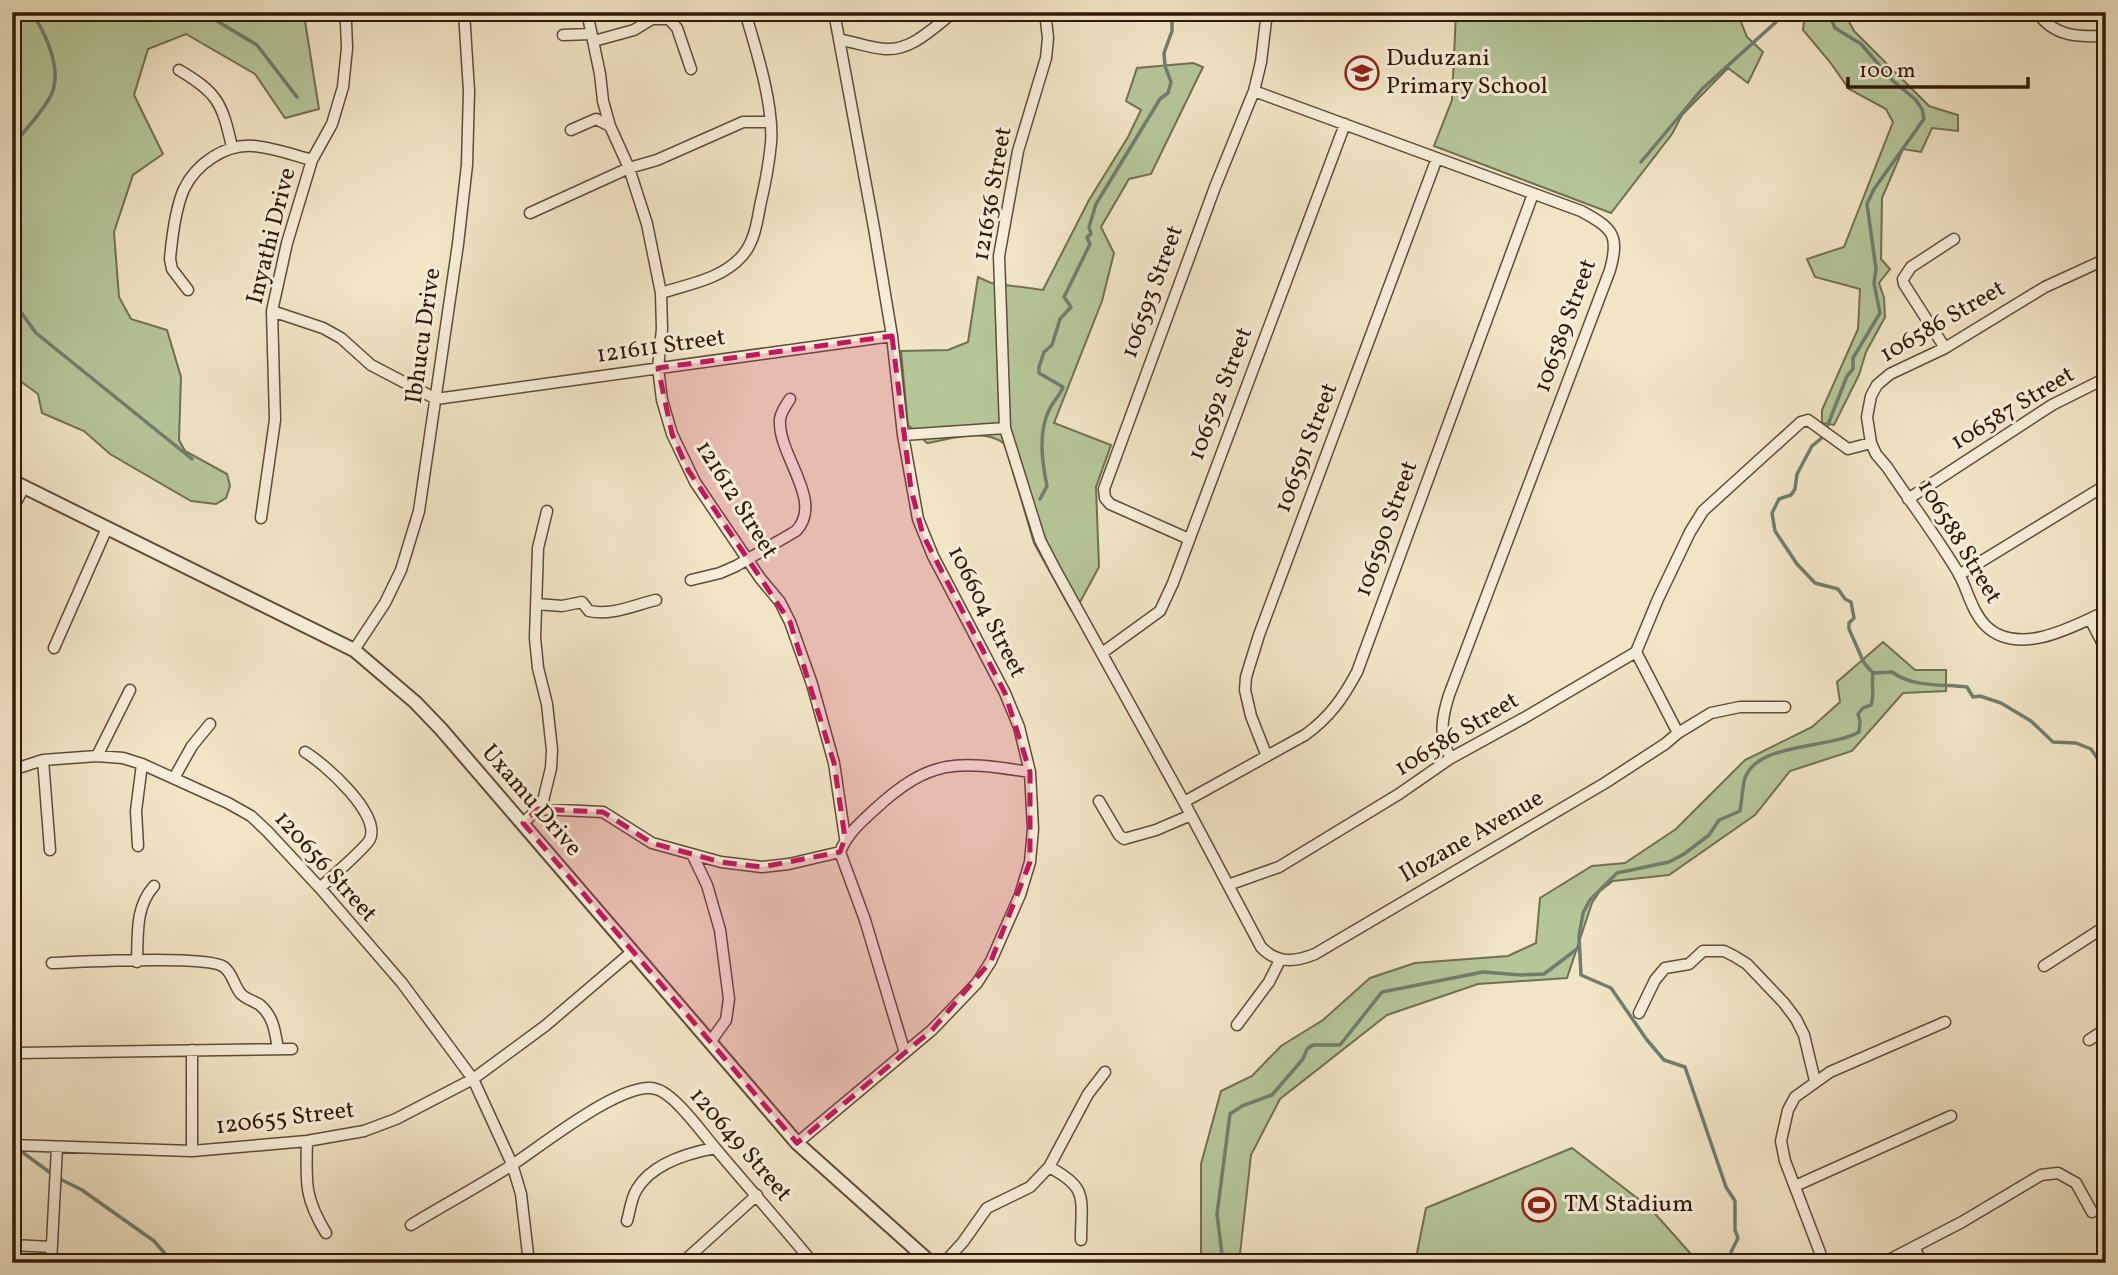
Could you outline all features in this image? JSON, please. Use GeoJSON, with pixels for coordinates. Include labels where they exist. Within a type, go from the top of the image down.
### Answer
{"type":"FeatureCollection","features":[{"type":"Feature","properties":{"kind":"street","name":"Inyathi Drive"},"geometry":{"type":"LineString","coordinates":[[261,518],[275,420],[272,311],[287,243],[312,160],[332,124],[343,87],[347,48],[343,12]]}},
{"type":"Feature","properties":{"kind":"street","name":"Ibhucu Drive"},"geometry":{"type":"LineString","coordinates":[[354,650],[385,603],[401,570],[419,511],[467,165],[469,91],[464,12]]}},
{"type":"Feature","properties":{"kind":"street","name":"121612 Street"},"geometry":{"type":"LineString","coordinates":[[587,12],[603,101],[647,224],[661,293],[662,329],[658,368],[662,400],[671,434],[683,459],[747,559],[780,602],[812,684],[834,763],[845,838]]}},
{"type":"Feature","properties":{"kind":"street"},"geometry":{"type":"LineString","coordinates":[[661,293],[727,270],[750,246],[771,141],[758,51],[745,12]]}},
{"type":"Feature","properties":{"kind":"street","name":"106604 Street"},"geometry":{"type":"LineString","coordinates":[[797,1143],[905,1053],[961,1003],[977,984],[1006,930],[1020,895],[1030,862],[1033,829],[1030,772],[1019,727],[1005,693],[923,535],[911,489],[892,337],[834,12]]}},
{"type":"Feature","properties":{"kind":"street"},"geometry":{"type":"LineString","coordinates":[[841,40],[887,49],[899,48],[912,43],[954,12]]}},
{"type":"Feature","properties":{"kind":"street","name":"121636 Street"},"geometry":{"type":"LineString","coordinates":[[1005,428],[999,256],[1018,151],[1046,58],[1048,38],[1045,12]]}},
{"type":"Feature","properties":{"kind":"street","name":"106593 Street"},"geometry":{"type":"LineString","coordinates":[[1189,539],[1110,504],[1105,498],[1104,489],[1215,187],[1254,91],[1261,62],[1267,12]]}},
{"type":"Feature","properties":{"kind":"street"},"geometry":{"type":"LineString","coordinates":[[2037,12],[2052,28],[2062,33],[2106,36]]}},
{"type":"Feature","properties":{"kind":"street"},"geometry":{"type":"LineString","coordinates":[[563,35],[593,38],[634,30],[652,19],[669,19],[677,28],[691,69]]}},
{"type":"Feature","properties":{"kind":"street"},"geometry":{"type":"LineString","coordinates":[[179,70],[202,84],[215,96],[225,118],[232,147]]}},
{"type":"Feature","properties":{"kind":"street","name":"106589 Street"},"geometry":{"type":"LineString","coordinates":[[1254,91],[1581,211],[1612,232],[1615,252],[1446,704],[1442,733],[1446,751],[1451,758]]}},
{"type":"Feature","properties":{"kind":"street"},"geometry":{"type":"LineString","coordinates":[[571,130],[596,119],[610,126]]}},
{"type":"Feature","properties":{"kind":"street"},"geometry":{"type":"LineString","coordinates":[[530,213],[629,168],[657,160],[743,122],[770,122]]}},
{"type":"Feature","properties":{"kind":"street","name":"106592 Street"},"geometry":{"type":"LineString","coordinates":[[1102,653],[1160,611],[1182,561],[1345,124]]}},
{"type":"Feature","properties":{"kind":"street"},"geometry":{"type":"LineString","coordinates":[[188,290],[172,269],[170,259],[183,191],[194,174],[214,156],[232,147],[252,146],[312,160]]}},
{"type":"Feature","properties":{"kind":"street","name":"106591 Street"},"geometry":{"type":"LineString","coordinates":[[1266,754],[1247,701],[1246,677],[1259,635],[1437,158]]}},
{"type":"Feature","properties":{"kind":"street","name":"106590 Street"},"geometry":{"type":"LineString","coordinates":[[1184,802],[1266,754],[1305,735],[1342,701],[1357,671],[1533,194]]}},
{"type":"Feature","properties":{"kind":"street"},"geometry":{"type":"LineString","coordinates":[[1945,348],[1906,288],[1903,279],[1911,267],[1954,239]]}},
{"type":"Feature","properties":{"kind":"street","name":"106586 Street"},"geometry":{"type":"LineString","coordinates":[[1871,443],[1867,417],[1871,396],[1877,385],[1890,374],[1945,348],[2045,287],[2106,259]]}},
{"type":"Feature","properties":{"kind":"street"},"geometry":{"type":"LineString","coordinates":[[272,311],[323,328],[341,338],[371,365],[436,399]]}},
{"type":"Feature","properties":{"kind":"street","name":"121611 Street"},"geometry":{"type":"LineString","coordinates":[[436,399],[892,337]]}},
{"type":"Feature","properties":{"kind":"street","name":"106587 Street"},"geometry":{"type":"LineString","coordinates":[[1908,499],[2052,405],[2106,378]]}},
{"type":"Feature","properties":{"kind":"street"},"geometry":{"type":"LineString","coordinates":[[691,580],[720,573],[796,531],[803,522],[805,497],[785,450],[781,430],[780,416],[790,399]]}},
{"type":"Feature","properties":{"kind":"street"},"geometry":{"type":"LineString","coordinates":[[1678,733],[1636,652],[1658,599],[1703,511],[1801,422],[1808,420],[1848,449],[1871,443]]}},
{"type":"Feature","properties":{"kind":"street"},"geometry":{"type":"LineString","coordinates":[[903,435],[1005,428],[1040,540],[1261,947],[1267,954],[1280,960],[1277,971],[1237,1026]]}},
{"type":"Feature","properties":{"kind":"street","name":"106588 Street"},"geometry":{"type":"LineString","coordinates":[[1871,443],[1959,575],[1977,615],[1998,635],[2027,639],[2053,633],[2106,611]]}},
{"type":"Feature","properties":{"kind":"street"},"geometry":{"type":"LineString","coordinates":[[12,510],[18,484]]}},
{"type":"Feature","properties":{"kind":"street","name":"Uxamu Drive"},"geometry":{"type":"LineString","coordinates":[[18,484],[354,650],[415,702],[797,1143],[931,1263]]}},
{"type":"Feature","properties":{"kind":"street"},"geometry":{"type":"LineString","coordinates":[[1959,575],[2106,485]]}},
{"type":"Feature","properties":{"kind":"street"},"geometry":{"type":"LineString","coordinates":[[523,824],[541,809],[551,768],[552,750],[547,704],[538,668],[536,638],[538,548],[547,511]]}},
{"type":"Feature","properties":{"kind":"street"},"geometry":{"type":"LineString","coordinates":[[54,648],[107,528]]}},
{"type":"Feature","properties":{"kind":"street"},"geometry":{"type":"LineString","coordinates":[[537,604],[562,607],[582,603],[589,611],[601,612],[621,611],[656,600]]}},
{"type":"Feature","properties":{"kind":"street"},"geometry":{"type":"LineString","coordinates":[[2090,619],[2106,650]]}},
{"type":"Feature","properties":{"kind":"street","name":"106586 Street"},"geometry":{"type":"LineString","coordinates":[[1228,884],[1279,867],[1399,794],[1451,758],[1636,652]]}},
{"type":"Feature","properties":{"kind":"street"},"geometry":{"type":"LineString","coordinates":[[97,756],[130,690]]}},
{"type":"Feature","properties":{"kind":"street","name":"Ilozane Avenue"},"geometry":{"type":"LineString","coordinates":[[1280,960],[1293,961],[1315,954],[1605,783],[1711,713],[1740,706],[1785,707]]}},
{"type":"Feature","properties":{"kind":"street"},"geometry":{"type":"LineString","coordinates":[[174,778],[192,746],[210,724]]}},
{"type":"Feature","properties":{"kind":"street"},"geometry":{"type":"LineString","coordinates":[[305,752],[319,760],[357,800],[371,820],[372,829],[369,842],[320,888]]}},
{"type":"Feature","properties":{"kind":"street","name":"120656 Street"},"geometry":{"type":"LineString","coordinates":[[12,770],[43,760],[97,756],[123,758],[174,778],[251,816],[320,888],[402,983],[473,1079],[512,1164],[521,1194],[529,1263]]}},
{"type":"Feature","properties":{"kind":"street"},"geometry":{"type":"LineString","coordinates":[[43,760],[50,850]]}},
{"type":"Feature","properties":{"kind":"street"},"geometry":{"type":"LineString","coordinates":[[138,846],[136,811],[142,764]]}},
{"type":"Feature","properties":{"kind":"street"},"geometry":{"type":"LineString","coordinates":[[905,1053],[865,920],[840,852],[845,838],[892,794],[916,776],[931,770],[972,764],[1030,772]]}},
{"type":"Feature","properties":{"kind":"street"},"geometry":{"type":"LineString","coordinates":[[1099,801],[1124,839],[1156,830],[1191,815]]}},
{"type":"Feature","properties":{"kind":"street"},"geometry":{"type":"LineString","coordinates":[[541,809],[603,812],[652,843],[721,862],[762,867],[789,864],[840,852]]}},
{"type":"Feature","properties":{"kind":"street"},"geometry":{"type":"LineString","coordinates":[[693,856],[707,885],[720,930],[729,999],[726,1020],[711,1041]]}},
{"type":"Feature","properties":{"kind":"street"},"geometry":{"type":"LineString","coordinates":[[137,962],[140,909],[147,893],[154,886]]}},
{"type":"Feature","properties":{"kind":"street"},"geometry":{"type":"LineString","coordinates":[[2044,966],[2106,926]]}},
{"type":"Feature","properties":{"kind":"street","name":"120655 Street"},"geometry":{"type":"LineString","coordinates":[[12,1145],[192,1151],[337,1137],[379,1126],[473,1079],[545,1026],[633,951]]}},
{"type":"Feature","properties":{"kind":"street"},"geometry":{"type":"LineString","coordinates":[[1639,1013],[1655,980],[1665,968],[1689,964],[1703,951],[1724,951],[1747,964],[1796,1019],[1804,1035],[1815,1081]]}},
{"type":"Feature","properties":{"kind":"street"},"geometry":{"type":"LineString","coordinates":[[52,963],[187,960],[221,965],[233,978],[243,996],[261,1007],[274,1023],[278,1049]]}},
{"type":"Feature","properties":{"kind":"street"},"geometry":{"type":"LineString","coordinates":[[1824,1263],[1785,1161],[1782,1141],[1788,1110],[1796,1097],[1830,1072],[1945,1022]]}},
{"type":"Feature","properties":{"kind":"street"},"geometry":{"type":"LineString","coordinates":[[2089,1040],[2106,1029]]}},
{"type":"Feature","properties":{"kind":"street"},"geometry":{"type":"LineString","coordinates":[[17,1053],[292,1049]]}},
{"type":"Feature","properties":{"kind":"street"},"geometry":{"type":"LineString","coordinates":[[192,1050],[192,1151]]}},
{"type":"Feature","properties":{"kind":"street"},"geometry":{"type":"LineString","coordinates":[[944,1263],[988,1208],[1030,1187],[1049,1167],[1088,1094],[1105,1072]]}},
{"type":"Feature","properties":{"kind":"street","name":"120649 Street"},"geometry":{"type":"LineString","coordinates":[[411,1225],[617,1097],[644,1088],[656,1088],[671,1098],[813,1263]]}},
{"type":"Feature","properties":{"kind":"street"},"geometry":{"type":"LineString","coordinates":[[1795,1186],[1951,1116]]}},
{"type":"Feature","properties":{"kind":"street"},"geometry":{"type":"LineString","coordinates":[[307,1141],[308,1199],[326,1233]]}},
{"type":"Feature","properties":{"kind":"street"},"geometry":{"type":"LineString","coordinates":[[51,1263],[57,1147]]}},
{"type":"Feature","properties":{"kind":"street"},"geometry":{"type":"LineString","coordinates":[[627,1221],[635,1191],[644,1179],[670,1161],[715,1148]]}},
{"type":"Feature","properties":{"kind":"street"},"geometry":{"type":"LineString","coordinates":[[1049,1167],[1068,1178],[1079,1189],[1081,1240]]}},
{"type":"Feature","properties":{"kind":"street"},"geometry":{"type":"LineString","coordinates":[[1883,1263],[1995,1203],[2033,1178],[2050,1173],[2058,1173],[2076,1183],[2092,1212]]}},
{"type":"Feature","properties":{"kind":"street"},"geometry":{"type":"LineString","coordinates":[[682,1263],[757,1195]]}},
{"type":"Feature","properties":{"kind":"street"},"geometry":{"type":"LineString","coordinates":[[12,1245],[52,1247]]}},
{"type":"Feature","properties":{"kind":"street"},"geometry":{"type":"LineString","coordinates":[[1914,1247],[1922,1263]]}},
{"type":"Feature","properties":{"kind":"highlighted area"},"geometry":{"type":"Polygon","coordinates":[[[892,336],[911,489],[923,535],[1005,693],[1030,772],[1030,862],[991,961],[932,1030],[797,1143],[523,823],[538,809],[603,812],[652,843],[721,862],[762,867],[840,852],[845,838],[834,763],[790,622],[688,470],[672,434],[658,368],[892,336]]]}},
{"type":"Feature","properties":{"kind":"green space"},"geometry":{"type":"Polygon","coordinates":[[[12,12],[310,12],[304,15],[319,109],[285,118],[255,74],[186,34],[148,49],[134,95],[163,154],[133,175],[114,232],[119,297],[131,319],[167,330],[181,377],[179,440],[185,451],[227,474],[230,486],[226,498],[216,504],[191,501],[110,454],[84,431],[42,413],[38,394],[12,375],[12,12]]]}},
{"type":"Feature","properties":{"kind":"green space"},"geometry":{"type":"Polygon","coordinates":[[[1456,12],[1737,12],[1747,37],[1763,52],[1748,83],[1728,68],[1682,115],[1672,134],[1611,213],[1434,146],[1452,100],[1456,12]]]}},
{"type":"Feature","properties":{"kind":"green space"},"geometry":{"type":"Polygon","coordinates":[[[1805,12],[1844,12],[1854,31],[1929,106],[1958,115],[1958,131],[1932,128],[1921,152],[1903,149],[1882,198],[1881,259],[1890,269],[1879,283],[1884,298],[1885,317],[1866,352],[1859,375],[1834,425],[1822,423],[1822,410],[1858,329],[1860,289],[1815,277],[1807,259],[1844,247],[1893,122],[1886,109],[1849,89],[1803,30],[1805,12]]]}},
{"type":"Feature","properties":{"kind":"green space"},"geometry":{"type":"Polygon","coordinates":[[[1193,63],[1203,67],[1151,174],[1129,179],[1101,227],[1114,253],[1102,301],[1054,423],[1111,445],[1096,487],[1099,567],[1080,602],[1071,610],[1034,543],[1005,444],[997,439],[977,435],[927,443],[908,425],[901,351],[948,350],[968,342],[978,277],[991,283],[1043,290],[1089,200],[1128,137],[1141,110],[1126,101],[1137,68],[1193,63]]]}},
{"type":"Feature","properties":{"kind":"green space"},"geometry":{"type":"Polygon","coordinates":[[[1883,642],[1915,670],[1946,670],[1946,691],[1903,693],[1852,751],[1790,771],[1755,815],[1669,875],[1613,881],[1600,891],[1592,903],[1567,978],[1478,984],[1387,1015],[1280,1099],[1251,1155],[1239,1263],[1201,1263],[1201,1164],[1221,1091],[1252,1076],[1281,1046],[1323,1020],[1370,978],[1415,963],[1508,956],[1536,943],[1540,898],[1592,866],[1625,863],[1676,829],[1745,760],[1812,727],[1840,702],[1837,682],[1883,642]]]}},
{"type":"Feature","properties":{"kind":"green space","name":"TM Stadium"},"geometry":{"type":"Polygon","coordinates":[[[1572,1148],[1650,1208],[1699,1263],[1415,1263],[1426,1208],[1572,1148]]]}},
{"type":"Feature","properties":{"kind":"waterway"},"geometry":{"type":"LineString","coordinates":[[12,147],[49,99],[55,78],[52,54],[32,12]]}},
{"type":"Feature","properties":{"kind":"waterway"},"geometry":{"type":"LineString","coordinates":[[202,12],[257,45],[297,97]]}},
{"type":"Feature","properties":{"kind":"waterway"},"geometry":{"type":"LineString","coordinates":[[1040,499],[1047,486],[1043,428],[1049,410],[1063,387],[1039,373],[1039,367],[1044,352],[1052,345],[1060,319],[1071,307],[1064,297],[1090,244],[1087,237],[1091,234],[1089,227],[1096,204],[1160,99],[1168,93],[1171,82],[1164,53],[1172,31],[1172,12]]}},
{"type":"Feature","properties":{"kind":"waterway"},"geometry":{"type":"LineString","coordinates":[[1641,162],[1702,89],[1787,12]]}},
{"type":"Feature","properties":{"kind":"waterway"},"geometry":{"type":"LineString","coordinates":[[1734,1263],[1731,1252],[1738,1238],[1735,1230],[1735,1201],[1726,1187],[1685,1067],[1664,1060],[1611,988],[1581,975],[1579,936],[1583,913],[1590,900],[1617,873],[1669,862],[1709,835],[1719,820],[1740,811],[1745,778],[1752,766],[1779,752],[1859,732],[1858,714],[1871,705],[1873,673],[1864,663],[1849,629],[1849,623],[1854,618],[1851,602],[1845,599],[1838,589],[1815,583],[1797,564],[1775,531],[1772,513],[1779,499],[1791,495],[1795,489],[1797,474],[1812,446],[1823,437],[1847,376],[1853,369],[1853,358],[1880,313],[1874,283],[1876,269],[1867,204],[1874,189],[1924,119],[1922,109],[1915,99],[1893,81],[1861,44],[1835,28],[1828,12]]}},
{"type":"Feature","properties":{"kind":"waterway"},"geometry":{"type":"LineString","coordinates":[[12,300],[36,333],[192,459]]}},
{"type":"Feature","properties":{"kind":"waterway"},"geometry":{"type":"LineString","coordinates":[[1873,673],[1892,672],[1909,681],[1967,687],[1973,697],[1980,696],[2001,703],[2031,721],[2053,742],[2076,743],[2091,749],[2106,771]]}},
{"type":"Feature","properties":{"kind":"waterway"},"geometry":{"type":"LineString","coordinates":[[1223,1263],[1217,1214],[1230,1114],[1242,1106],[1272,1095],[1303,1059],[1307,1049],[1313,1045],[1340,1045],[1382,992],[1483,972],[1544,974],[1577,949]]}},
{"type":"Feature","properties":{"kind":"waterway"},"geometry":{"type":"LineString","coordinates":[[18,1149],[154,1241],[173,1263]]}},
{"type":"Feature","properties":{"kind":"place","name":"Duduzani Primary School"},"geometry":{"type":"Point","coordinates":[1362,73]}},
{"type":"Feature","properties":{"kind":"place","name":"TM Stadium"},"geometry":{"type":"Point","coordinates":[1539,1205]}}]}
